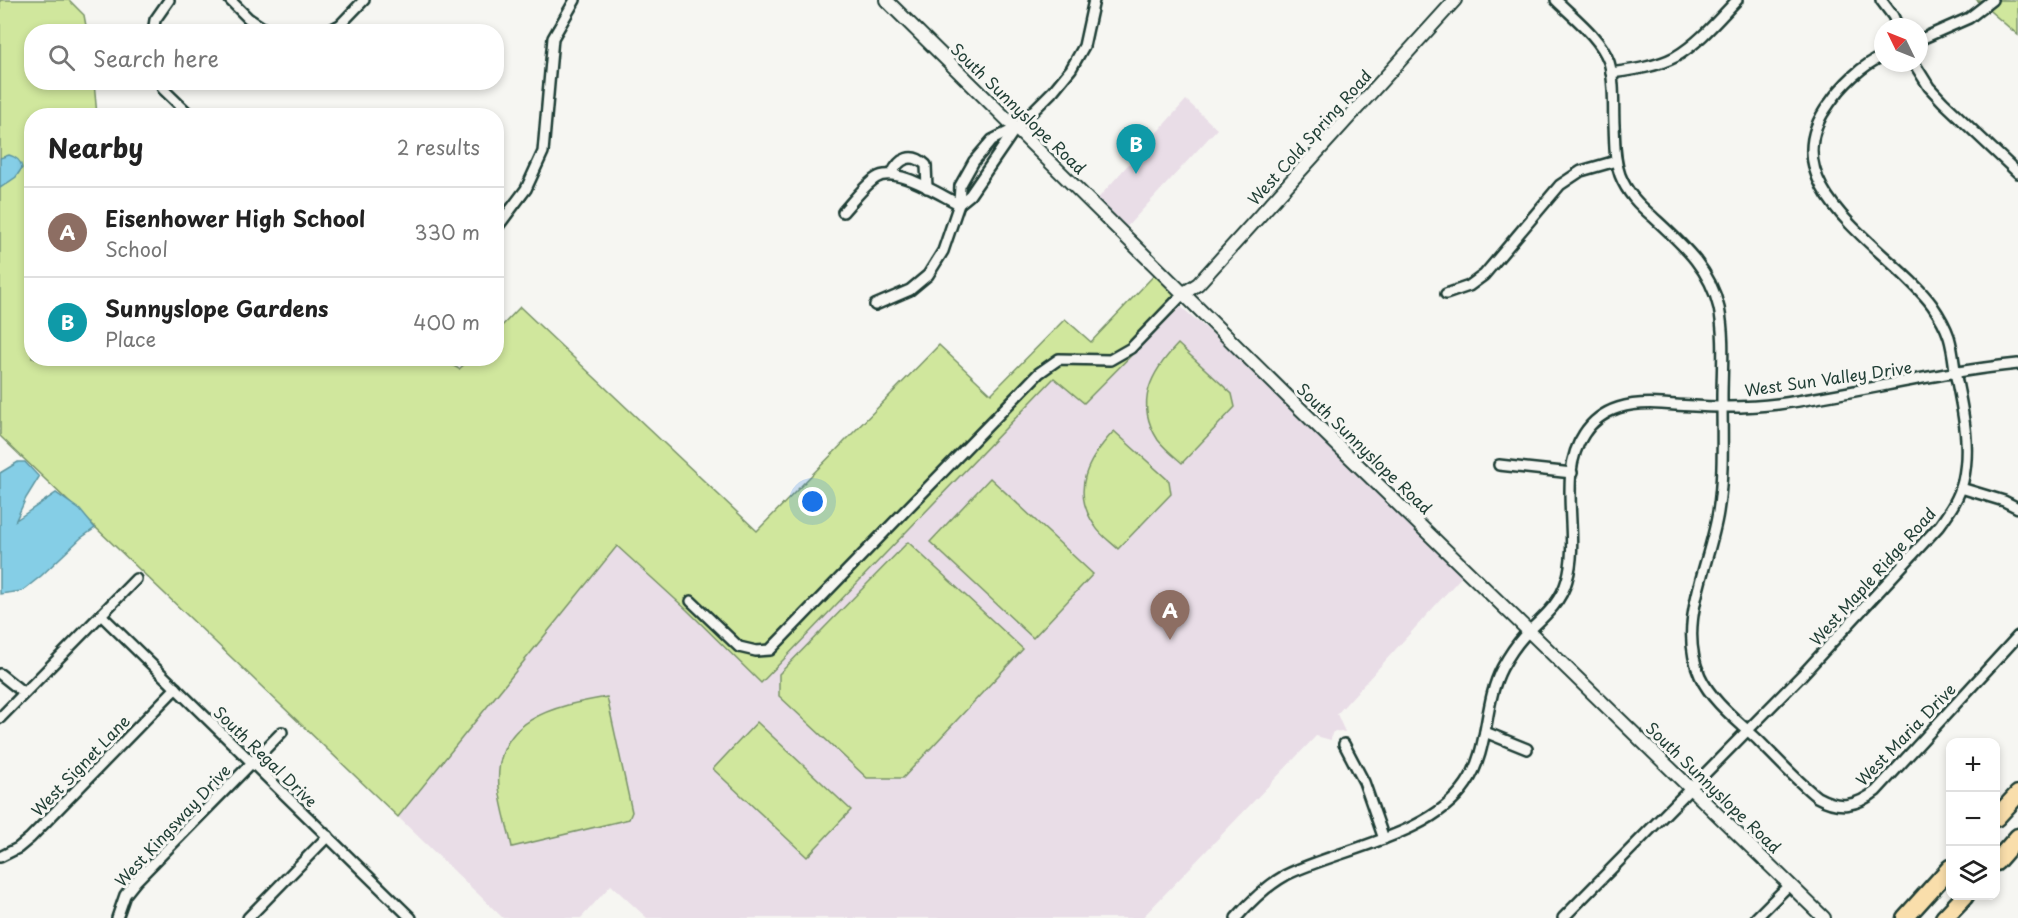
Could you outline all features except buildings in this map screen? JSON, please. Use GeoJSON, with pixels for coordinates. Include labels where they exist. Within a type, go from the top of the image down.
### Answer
{"type":"FeatureCollection","features":[{"type":"Feature","properties":{"kind":"highway"},"geometry":{"type":"LineString","coordinates":[[2000,813],[2018,794]]}},
{"type":"Feature","properties":{"kind":"highway"},"geometry":{"type":"LineString","coordinates":[[2000,857],[2018,837]]}},
{"type":"Feature","properties":{"kind":"highway"},"geometry":{"type":"LineString","coordinates":[[1905,918],[1946,872]]}},
{"type":"Feature","properties":{"kind":"highway"},"geometry":{"type":"LineString","coordinates":[[1944,918],[1961,900]]}},
{"type":"Feature","properties":{"kind":"street"},"geometry":{"type":"LineString","coordinates":[[230,0],[257,24]]}},
{"type":"Feature","properties":{"kind":"street"},"geometry":{"type":"LineString","coordinates":[[341,24],[364,0]]}},
{"type":"Feature","properties":{"kind":"street"},"geometry":{"type":"LineString","coordinates":[[504,218],[526,189],[543,152],[553,39],[575,0]]}},
{"type":"Feature","properties":{"kind":"street","name":"South Sunnyslope Road"},"geometry":{"type":"LineString","coordinates":[[886,0],[1289,398],[1824,918]]}},
{"type":"Feature","properties":{"kind":"street"},"geometry":{"type":"LineString","coordinates":[[959,204],[970,195],[1016,128],[1053,91],[1079,56],[1087,35],[1094,0]]}},
{"type":"Feature","properties":{"kind":"street","name":"West Cold Spring Road"},"geometry":{"type":"LineString","coordinates":[[1184,293],[1198,284],[1455,0]]}},
{"type":"Feature","properties":{"kind":"street"},"geometry":{"type":"LineString","coordinates":[[1556,0],[1599,44],[1609,62],[1616,160],[1620,176],[1630,194],[1699,262],[1718,305],[1723,333],[1721,484],[1718,511],[1694,610],[1692,653],[1705,684],[1717,700],[1817,797],[1844,806],[1846,817]]}},
{"type":"Feature","properties":{"kind":"street"},"geometry":{"type":"LineString","coordinates":[[1611,73],[1658,64],[1675,57],[1698,40],[1737,0]]}},
{"type":"Feature","properties":{"kind":"street"},"geometry":{"type":"LineString","coordinates":[[1881,0],[1894,18]]}},
{"type":"Feature","properties":{"kind":"street"},"geometry":{"type":"LineString","coordinates":[[1928,36],[1969,18],[1992,0]]}},
{"type":"Feature","properties":{"kind":"street"},"geometry":{"type":"LineString","coordinates":[[154,24],[167,2]]}},
{"type":"Feature","properties":{"kind":"street","name":"West Maple Ridge Road"},"geometry":{"type":"LineString","coordinates":[[1563,918],[1802,675],[1940,525],[1955,504],[1961,488],[1967,447],[1948,336],[1939,315],[1931,303],[1833,207],[1816,176],[1813,146],[1816,130],[1824,111],[1861,69],[1874,61]]}},
{"type":"Feature","properties":{"kind":"street"},"geometry":{"type":"LineString","coordinates":[[1920,72],[1929,87],[1943,102],[2018,173]]}},
{"type":"Feature","properties":{"kind":"street"},"geometry":{"type":"LineString","coordinates":[[165,90],[183,108]]}},
{"type":"Feature","properties":{"kind":"street"},"geometry":{"type":"LineString","coordinates":[[875,305],[910,290],[928,275],[943,251],[959,204],[960,186],[974,161],[992,140],[1016,128]]}},
{"type":"Feature","properties":{"kind":"street"},"geometry":{"type":"LineString","coordinates":[[892,174],[896,165],[903,159],[911,157],[920,160],[926,165],[927,188]]}},
{"type":"Feature","properties":{"kind":"street"},"geometry":{"type":"LineString","coordinates":[[1446,294],[1468,286],[1484,275],[1560,185],[1581,171],[1616,160]]}},
{"type":"Feature","properties":{"kind":"street"},"geometry":{"type":"LineString","coordinates":[[843,212],[878,177],[892,174],[959,204]]}},
{"type":"Feature","properties":{"kind":"street"},"geometry":{"type":"LineString","coordinates":[[690,601],[739,647],[756,651],[770,650],[1039,373],[1059,359],[1110,360],[1131,348],[1184,293]]}},
{"type":"Feature","properties":{"kind":"street","name":"West Sun Valley Drive"},"geometry":{"type":"LineString","coordinates":[[1236,918],[1260,893],[1287,875],[1384,839],[1430,816],[1461,790],[1477,763],[1498,676],[1514,648],[1557,602],[1567,580],[1571,560],[1574,455],[1582,436],[1591,424],[1611,410],[1631,404],[1722,407],[1777,404],[2018,364]]}},
{"type":"Feature","properties":{"kind":"street"},"geometry":{"type":"LineString","coordinates":[[1499,465],[1572,473]]}},
{"type":"Feature","properties":{"kind":"street"},"geometry":{"type":"LineString","coordinates":[[1961,488],[2004,501],[2018,508]]}},
{"type":"Feature","properties":{"kind":"street"},"geometry":{"type":"LineString","coordinates":[[0,718],[136,579]]}},
{"type":"Feature","properties":{"kind":"street","name":"South Regal Drive"},"geometry":{"type":"LineString","coordinates":[[101,615],[411,918]]}},
{"type":"Feature","properties":{"kind":"street","name":"West Maria Drive"},"geometry":{"type":"LineString","coordinates":[[1844,806],[1862,801],[1876,791],[2018,636]]}},
{"type":"Feature","properties":{"kind":"street"},"geometry":{"type":"LineString","coordinates":[[0,674],[24,693]]}},
{"type":"Feature","properties":{"kind":"street","name":"West Signet Lane"},"geometry":{"type":"LineString","coordinates":[[0,857],[18,848],[30,838],[176,688]]}},
{"type":"Feature","properties":{"kind":"street","name":"West Kingsway Drive"},"geometry":{"type":"LineString","coordinates":[[117,918],[125,895],[137,880],[282,732]]}},
{"type":"Feature","properties":{"kind":"street"},"geometry":{"type":"LineString","coordinates":[[1485,732],[1527,750]]}},
{"type":"Feature","properties":{"kind":"street"},"geometry":{"type":"LineString","coordinates":[[1344,744],[1364,782],[1384,839]]}},
{"type":"Feature","properties":{"kind":"street"},"geometry":{"type":"LineString","coordinates":[[248,918],[328,836]]}},
{"type":"Feature","properties":{"kind":"street"},"geometry":{"type":"LineString","coordinates":[[1756,918],[1790,885]]}},
{"type":"Feature","properties":{"kind":"street"},"geometry":{"type":"LineString","coordinates":[[396,918],[403,910]]}},
{"type":"Feature","properties":{"kind":"shaded area"},"geometry":{"type":"Polygon","coordinates":[[[1186,100],[1217,129],[1122,232],[1093,204],[1186,100]]]}},
{"type":"Feature","properties":{"kind":"shaded area"},"geometry":{"type":"Polygon","coordinates":[[[1180,306],[1228,347],[1463,575],[1337,714],[1345,732],[1335,731],[1332,733],[1331,740],[1316,736],[1142,918],[647,918],[611,885],[581,918],[503,918],[398,817],[617,546],[761,682],[1054,377],[1084,403],[1180,306]]]}},
{"type":"Feature","properties":{"kind":"green space"},"geometry":{"type":"Polygon","coordinates":[[[0,0],[69,0],[84,15],[86,24],[24,24],[24,90],[95,90],[96,108],[24,108],[24,366],[454,366],[459,369],[462,366],[504,366],[504,324],[520,307],[757,531],[939,345],[991,394],[1065,319],[1091,342],[1160,269],[1189,297],[1084,403],[1054,378],[761,683],[687,610],[617,546],[398,817],[0,436],[0,0]]]}},
{"type":"Feature","properties":{"kind":"green space"},"geometry":{"type":"Polygon","coordinates":[[[1977,0],[2018,0],[2018,35],[1977,0]]]}},
{"type":"Feature","properties":{"kind":"green space"},"geometry":{"type":"Polygon","coordinates":[[[1178,344],[1232,394],[1235,407],[1182,463],[1158,440],[1147,413],[1149,389],[1153,377],[1178,344]]]}},
{"type":"Feature","properties":{"kind":"green space"},"geometry":{"type":"Polygon","coordinates":[[[1114,431],[1169,481],[1171,494],[1118,549],[1095,526],[1088,513],[1083,488],[1090,464],[1114,431]]]}},
{"type":"Feature","properties":{"kind":"green space"},"geometry":{"type":"Polygon","coordinates":[[[990,478],[1093,574],[1033,638],[930,542],[990,478]]]}},
{"type":"Feature","properties":{"kind":"green space"},"geometry":{"type":"Polygon","coordinates":[[[908,542],[1023,649],[903,778],[867,778],[779,696],[779,674],[908,542]]]}},
{"type":"Feature","properties":{"kind":"green space"},"geometry":{"type":"Polygon","coordinates":[[[607,697],[632,812],[629,819],[512,847],[499,787],[500,764],[506,746],[517,731],[531,720],[567,705],[607,697]]]}},
{"type":"Feature","properties":{"kind":"green space"},"geometry":{"type":"Polygon","coordinates":[[[757,722],[851,810],[807,857],[713,769],[757,722]]]}},
{"type":"Feature","properties":{"kind":"water"},"geometry":{"type":"Polygon","coordinates":[[[9,155],[18,159],[22,168],[16,177],[0,188],[0,158],[9,155]]]}},
{"type":"Feature","properties":{"kind":"water"},"geometry":{"type":"Polygon","coordinates":[[[18,462],[25,462],[39,477],[16,520],[56,493],[80,510],[95,528],[22,591],[0,594],[0,473],[18,462]]]}},
{"type":"Feature","properties":{"kind":"place","name":"Sunnyslope Gardens"},"geometry":{"type":"Point","coordinates":[1136,174]}},
{"type":"Feature","properties":{"kind":"place","name":"Eisenhower High School"},"geometry":{"type":"Point","coordinates":[1170,640]}}]}
